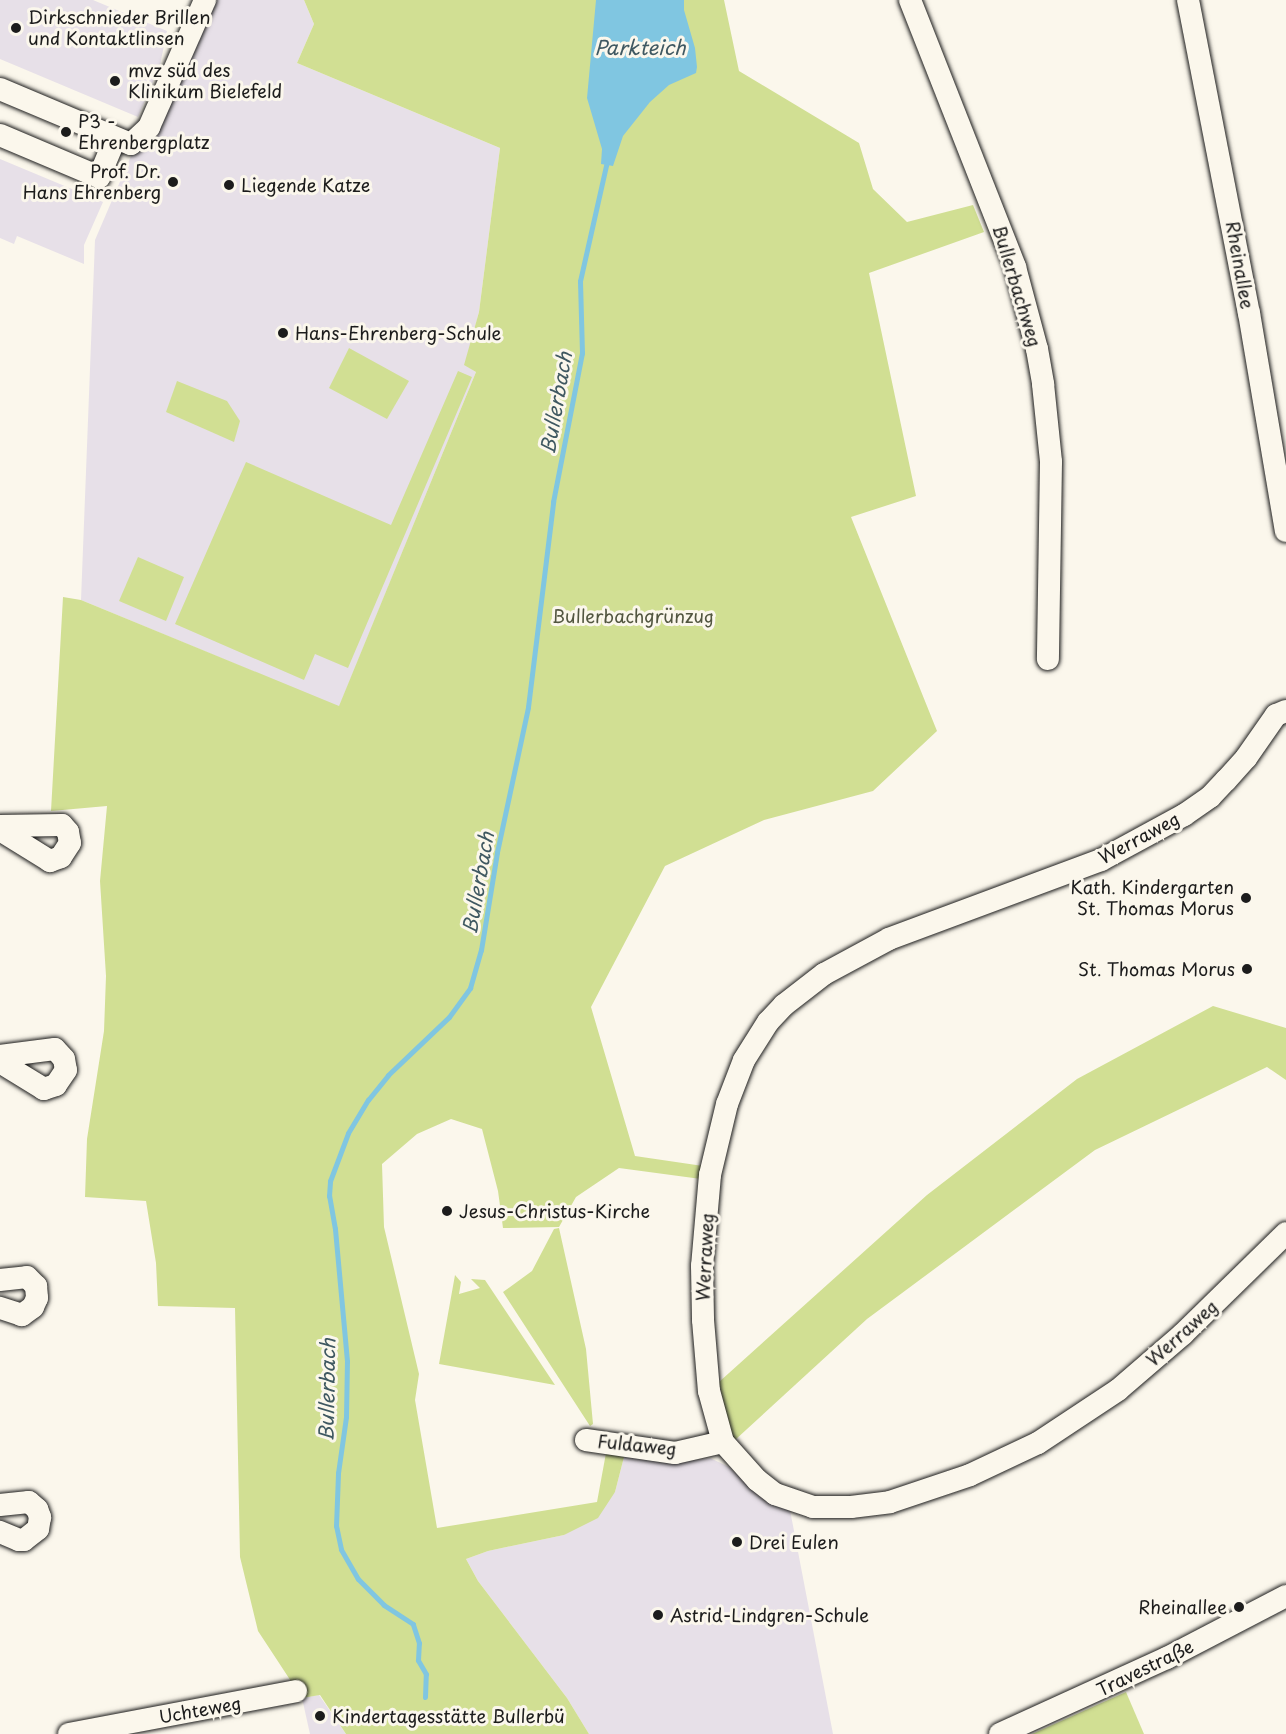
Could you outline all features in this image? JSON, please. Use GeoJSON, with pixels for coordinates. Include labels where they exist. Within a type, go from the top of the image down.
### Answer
{"type":"FeatureCollection","features":[{"type":"Feature","properties":{"kind":"street"},"geometry":{"type":"LineString","coordinates":[[0,89],[131,144],[149,126],[205,0]]}},
{"type":"Feature","properties":{"kind":"street","name":"Bullerbachweg"},"geometry":{"type":"LineString","coordinates":[[910,0],[1015,267],[1037,350],[1051,462],[1048,659]]}},
{"type":"Feature","properties":{"kind":"street","name":"Rheinallee"},"geometry":{"type":"LineString","coordinates":[[1188,0],[1277,423],[1286,531]]}},
{"type":"Feature","properties":{"kind":"street"},"geometry":{"type":"LineString","coordinates":[[0,135],[99,177],[116,139]]}},
{"type":"Feature","properties":{"kind":"street","name":"Werraweg"},"geometry":{"type":"LineString","coordinates":[[1286,711],[1276,715],[1246,758],[1210,797],[1184,815],[1101,860],[889,939],[825,974],[784,1005],[768,1022],[744,1060],[727,1104],[710,1175],[702,1266],[703,1320],[710,1391],[723,1442],[751,1474],[775,1494],[813,1507],[851,1507],[890,1502],[970,1475],[1038,1443],[1118,1390],[1191,1326],[1286,1233]]}},
{"type":"Feature","properties":{"kind":"street"},"geometry":{"type":"LineString","coordinates":[[0,1056],[55,1049],[64,1059],[66,1070],[56,1085],[44,1089],[0,1062]]}},
{"type":"Feature","properties":{"kind":"street"},"geometry":{"type":"LineString","coordinates":[[0,1280],[27,1277],[37,1292],[33,1307],[22,1315],[0,1308]]}},
{"type":"Feature","properties":{"kind":"street","name":"Fuldaweg"},"geometry":{"type":"LineString","coordinates":[[586,1440],[675,1453],[723,1442]]}},
{"type":"Feature","properties":{"kind":"street"},"geometry":{"type":"LineString","coordinates":[[0,1505],[29,1502],[37,1509],[40,1518],[38,1529],[24,1540],[0,1532]]}},
{"type":"Feature","properties":{"kind":"street","name":"Travestraße"},"geometry":{"type":"LineString","coordinates":[[1000,1734],[1158,1663],[1286,1596]]}},
{"type":"Feature","properties":{"kind":"street","name":"Uchteweg"},"geometry":{"type":"LineString","coordinates":[[69,1734],[296,1691]]}},
{"type":"Feature","properties":{"kind":"shaded area"},"geometry":{"type":"Polygon","coordinates":[[[0,0],[93,0],[167,31],[160,65],[138,117],[0,59],[0,0]]]}},
{"type":"Feature","properties":{"kind":"shaded area","name":"Hans-Ehrenberg-Schule"},"geometry":{"type":"Polygon","coordinates":[[[214,0],[304,0],[314,24],[297,63],[500,148],[479,312],[465,365],[476,372],[339,707],[81,600],[95,240],[131,156],[214,0]]]}},
{"type":"Feature","properties":{"kind":"shaded area"},"geometry":{"type":"Polygon","coordinates":[[[0,159],[103,202],[84,245],[84,264],[17,236],[14,244],[0,238],[0,159]]]}},
{"type":"Feature","properties":{"kind":"shaded area","name":"Astrid-Lindgren-Schule"},"geometry":{"type":"Polygon","coordinates":[[[624,1457],[679,1462],[710,1458],[729,1467],[759,1496],[790,1510],[833,1734],[589,1734],[567,1698],[478,1581],[466,1559],[488,1551],[564,1535],[615,1492],[624,1457]]]}},
{"type":"Feature","properties":{"kind":"shaded area","name":"Kindertagesstätte Bullerbü"},"geometry":{"type":"Polygon","coordinates":[[[319,1695],[346,1734],[310,1734],[302,1698],[319,1695]]]}},
{"type":"Feature","properties":{"kind":"green space","name":"Bullerbachgrünzug"},"geometry":{"type":"Polygon","coordinates":[[[304,0],[724,0],[739,71],[859,143],[873,189],[907,222],[973,205],[984,232],[869,273],[916,496],[851,517],[937,731],[873,791],[764,820],[665,866],[591,1007],[635,1156],[703,1166],[701,1179],[619,1168],[576,1197],[559,1227],[503,1228],[498,1191],[482,1129],[451,1119],[417,1134],[382,1164],[384,1227],[419,1374],[415,1400],[437,1528],[597,1502],[606,1453],[624,1457],[615,1492],[598,1518],[564,1535],[488,1551],[466,1559],[478,1581],[567,1698],[589,1734],[346,1734],[320,1695],[302,1698],[258,1631],[240,1557],[235,1308],[158,1306],[156,1263],[146,1201],[85,1197],[87,1139],[104,1031],[106,976],[100,881],[107,806],[51,811],[63,597],[81,600],[339,706],[476,372],[464,365],[479,312],[500,148],[297,63],[314,24],[304,0]]]}},
{"type":"Feature","properties":{"kind":"green space"},"geometry":{"type":"Polygon","coordinates":[[[349,348],[409,381],[387,419],[329,388],[349,348]]]}},
{"type":"Feature","properties":{"kind":"green space"},"geometry":{"type":"Polygon","coordinates":[[[458,371],[472,377],[348,668],[315,654],[304,680],[175,624],[246,462],[391,525],[458,371]]]}},
{"type":"Feature","properties":{"kind":"green space"},"geometry":{"type":"Polygon","coordinates":[[[177,381],[227,401],[240,421],[234,442],[166,412],[177,381]]]}},
{"type":"Feature","properties":{"kind":"green space"},"geometry":{"type":"Polygon","coordinates":[[[138,557],[184,577],[166,621],[119,601],[138,557]]]}},
{"type":"Feature","properties":{"kind":"green space"},"geometry":{"type":"Polygon","coordinates":[[[1213,1006],[1286,1028],[1286,1080],[1267,1067],[1095,1150],[867,1319],[735,1440],[728,1426],[719,1382],[927,1195],[1077,1079],[1213,1006]]]}},
{"type":"Feature","properties":{"kind":"green space"},"geometry":{"type":"Polygon","coordinates":[[[559,1228],[586,1349],[593,1424],[590,1426],[503,1292],[532,1271],[554,1229],[559,1228]]]}},
{"type":"Feature","properties":{"kind":"green space"},"geometry":{"type":"Polygon","coordinates":[[[455,1275],[461,1282],[459,1294],[480,1288],[471,1279],[485,1280],[555,1385],[439,1364],[455,1275]]]}},
{"type":"Feature","properties":{"kind":"green space"},"geometry":{"type":"Polygon","coordinates":[[[1126,1692],[1144,1734],[1032,1734],[1126,1692]]]}},
{"type":"Feature","properties":{"kind":"water","name":"Parkteich"},"geometry":{"type":"Polygon","coordinates":[[[596,0],[684,0],[684,10],[695,48],[697,67],[696,73],[669,85],[650,102],[623,136],[613,166],[601,164],[602,149],[587,98],[596,0]]]}},
{"type":"Feature","properties":{"kind":"waterway","name":"Bullerbach"},"geometry":{"type":"LineString","coordinates":[[425,1697],[426,1674],[418,1660],[419,1643],[413,1624],[384,1605],[358,1579],[341,1549],[336,1526],[338,1473],[346,1417],[347,1361],[335,1229],[329,1196],[330,1181],[348,1133],[368,1100],[388,1075],[449,1017],[470,988],[481,950],[497,852],[528,707],[553,502],[582,353],[580,281],[607,161]]}},
{"type":"Feature","properties":{"kind":"place","name":"Dirkschnieder Brillen und Kontaktlinsen"},"geometry":{"type":"Point","coordinates":[16,28]}},
{"type":"Feature","properties":{"kind":"place","name":"mvz süd des Klinikum Bielefeld"},"geometry":{"type":"Point","coordinates":[115,81]}},
{"type":"Feature","properties":{"kind":"place","name":"P3 - Ehrenbergplatz"},"geometry":{"type":"Point","coordinates":[66,132]}},
{"type":"Feature","properties":{"kind":"place","name":"Prof. Dr. Hans Ehrenberg"},"geometry":{"type":"Point","coordinates":[173,182]}},
{"type":"Feature","properties":{"kind":"place","name":"Liegende Katze"},"geometry":{"type":"Point","coordinates":[229,185]}},
{"type":"Feature","properties":{"kind":"place","name":"Hans-Ehrenberg-Schule"},"geometry":{"type":"Point","coordinates":[283,333]}},
{"type":"Feature","properties":{"kind":"place","name":"Kath. Kindergarten St. Thomas Morus"},"geometry":{"type":"Point","coordinates":[1246,898]}},
{"type":"Feature","properties":{"kind":"place","name":"St. Thomas Morus"},"geometry":{"type":"Point","coordinates":[1247,969]}},
{"type":"Feature","properties":{"kind":"place","name":"Jesus-Christus-Kirche"},"geometry":{"type":"Point","coordinates":[447,1211]}},
{"type":"Feature","properties":{"kind":"place","name":"Drei Eulen"},"geometry":{"type":"Point","coordinates":[737,1542]}},
{"type":"Feature","properties":{"kind":"place","name":"Rheinallee"},"geometry":{"type":"Point","coordinates":[1239,1607]}},
{"type":"Feature","properties":{"kind":"place","name":"Astrid-Lindgren-Schule"},"geometry":{"type":"Point","coordinates":[658,1615]}},
{"type":"Feature","properties":{"kind":"place","name":"Kindertagesstätte Bullerbü"},"geometry":{"type":"Point","coordinates":[320,1716]}}]}
